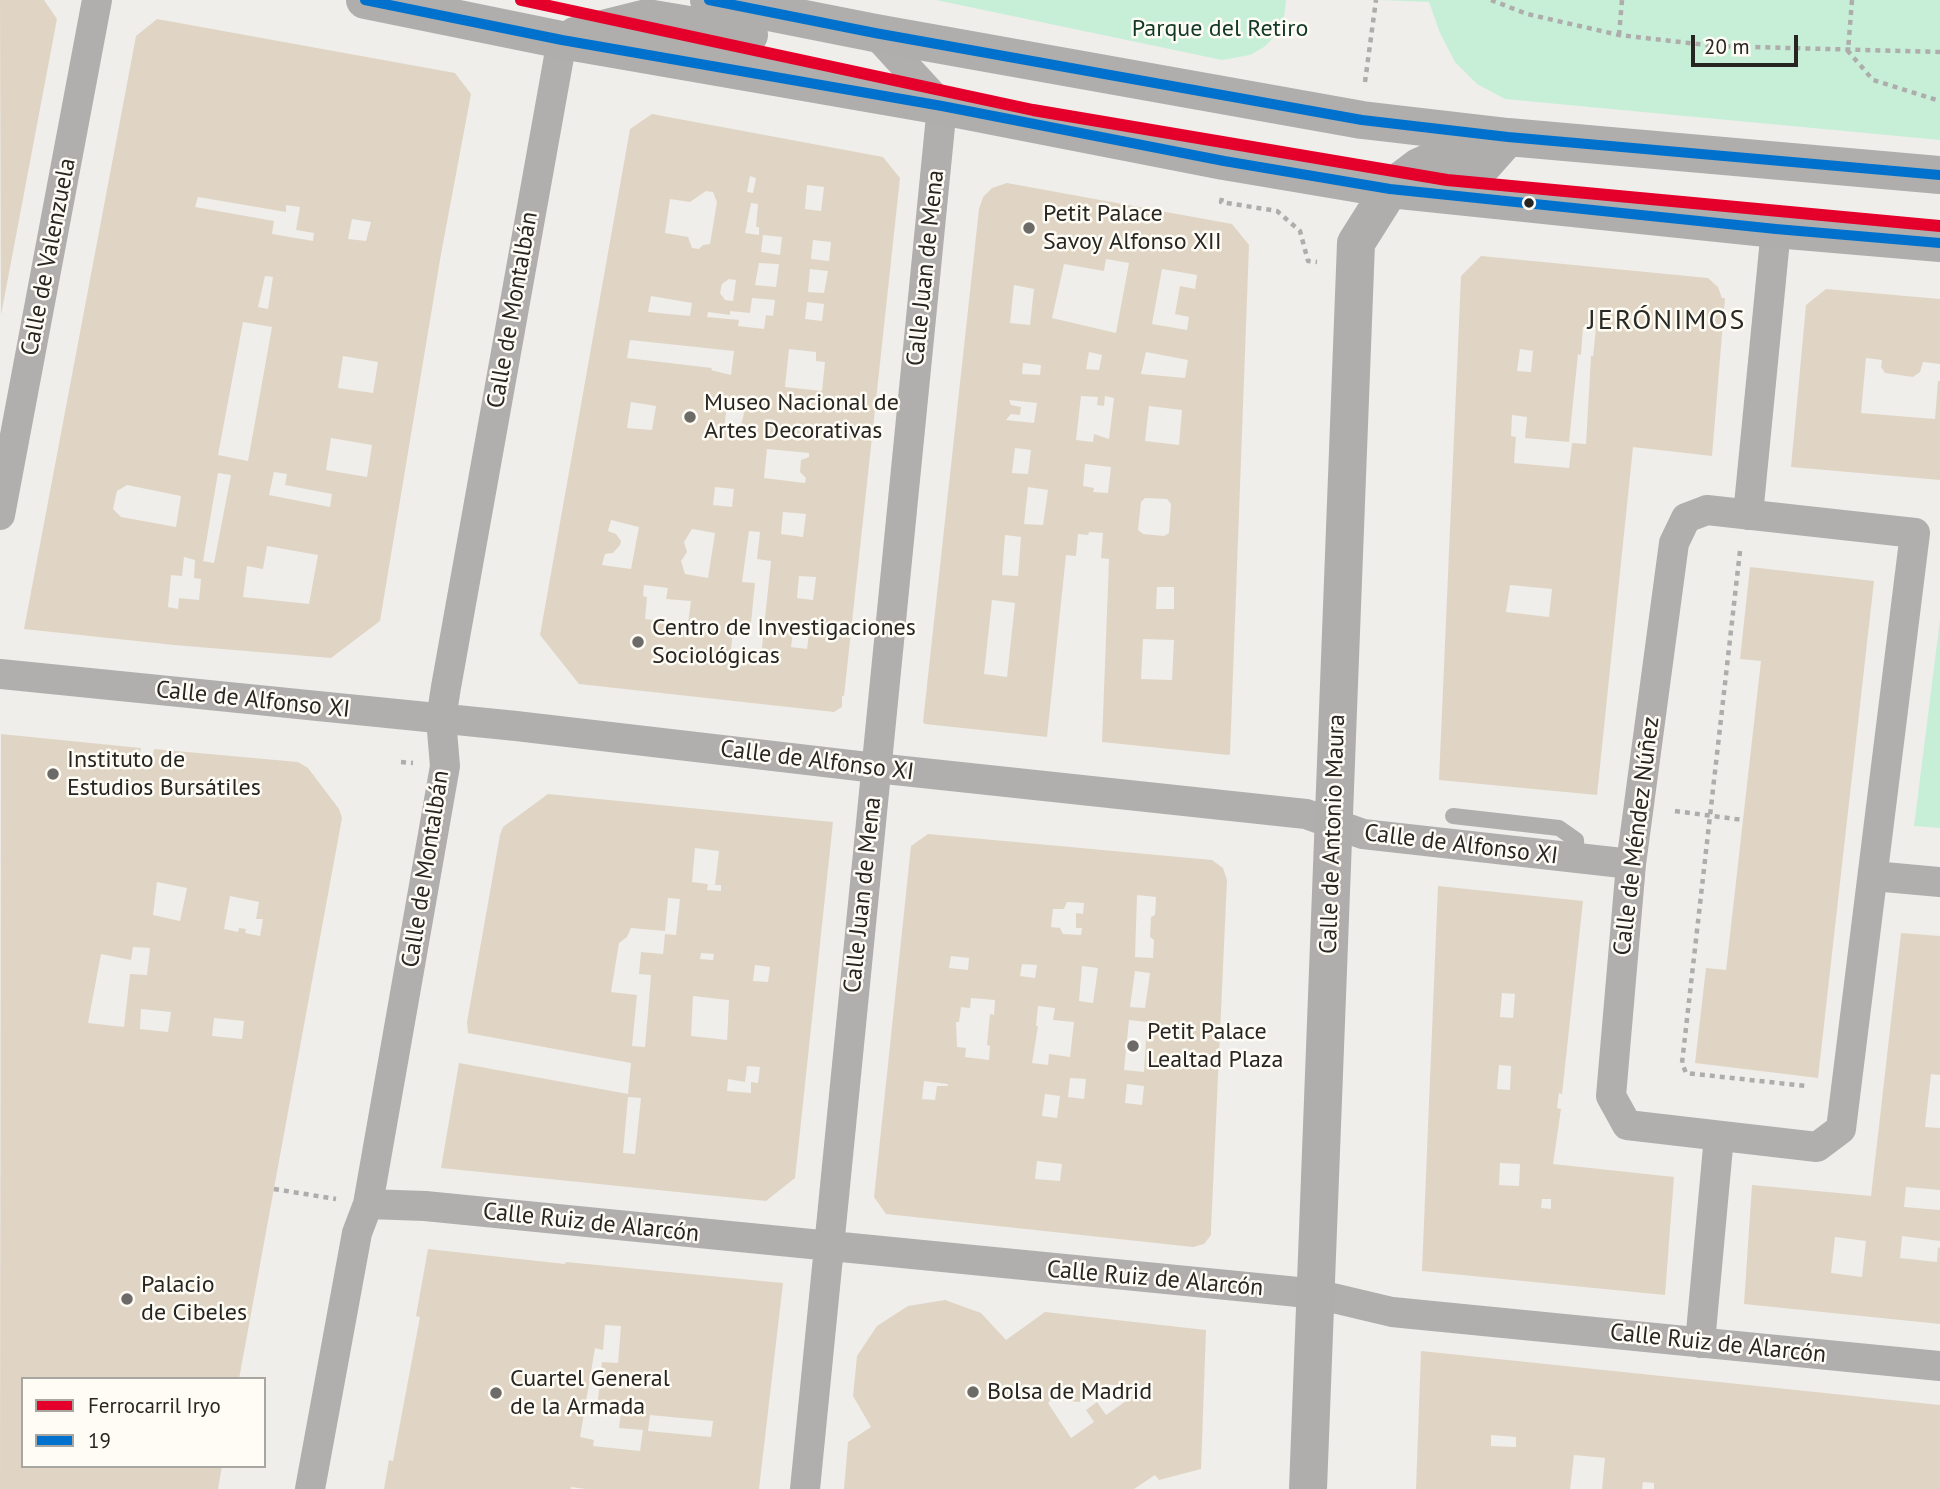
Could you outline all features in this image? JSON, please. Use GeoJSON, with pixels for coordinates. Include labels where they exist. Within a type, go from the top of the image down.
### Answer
{"type":"FeatureCollection","features":[{"type":"Feature","properties":{"kind":"main road"},"geometry":{"type":"LineString","coordinates":[[365,0],[562,40],[942,106],[1224,161],[1390,189],[1940,243]]}},
{"type":"Feature","properties":{"kind":"main road"},"geometry":{"type":"LineString","coordinates":[[709,0],[875,33],[1362,120],[1508,137],[1940,174]]}},
{"type":"Feature","properties":{"kind":"main road"},"geometry":{"type":"LineString","coordinates":[[562,40],[647,18],[782,41],[836,45],[875,33]]}},
{"type":"Feature","properties":{"kind":"main road","name":"Calle de Antonio Maura"},"geometry":{"type":"LineString","coordinates":[[1308,1489],[1356,243],[1390,189],[1419,166],[1435,160],[1483,164],[1508,137]]}},
{"type":"Feature","properties":{"kind":"street","name":"Calle de Valenzuela"},"geometry":{"type":"LineString","coordinates":[[0,515],[97,0]]}},
{"type":"Feature","properties":{"kind":"street"},"geometry":{"type":"LineString","coordinates":[[875,33],[942,106]]}},
{"type":"Feature","properties":{"kind":"street","name":"Calle de Montalbán"},"geometry":{"type":"LineString","coordinates":[[310,1489],[357,1233],[369,1204],[445,766],[440,719],[562,40]]}},
{"type":"Feature","properties":{"kind":"street","name":"Calle Juan de Mena"},"geometry":{"type":"LineString","coordinates":[[805,1489],[942,106]]}},
{"type":"Feature","properties":{"kind":"street"},"geometry":{"type":"LineString","coordinates":[[1748,514],[1776,229]]}},
{"type":"Feature","properties":{"kind":"street","name":"Calle de Méndez Núñez"},"geometry":{"type":"LineString","coordinates":[[1707,510],[1928,534],[1872,876],[1841,1129],[1817,1147],[1627,1125],[1611,1096],[1631,864],[1674,543],[1686,518],[1707,510]]}},
{"type":"Feature","properties":{"kind":"street","name":"Calle de Alfonso XI"},"geometry":{"type":"LineString","coordinates":[[0,674],[440,719],[1306,814],[1363,834],[1631,864]]}},
{"type":"Feature","properties":{"kind":"street"},"geometry":{"type":"LineString","coordinates":[[1872,876],[1940,882]]}},
{"type":"Feature","properties":{"kind":"street"},"geometry":{"type":"LineString","coordinates":[[1700,1343],[1719,1136]]}},
{"type":"Feature","properties":{"kind":"street","name":"Calle Ruiz de Alarcón"},"geometry":{"type":"LineString","coordinates":[[369,1204],[425,1206],[828,1248],[1316,1294],[1392,1312],[1940,1366]]}},
{"type":"Feature","properties":{"kind":"lane"},"geometry":{"type":"LineString","coordinates":[[1453,816],[1559,828],[1576,840],[1577,859]]}},
{"type":"Feature","properties":{"kind":"path"},"geometry":{"type":"LineString","coordinates":[[1366,82],[1376,0]]}},
{"type":"Feature","properties":{"kind":"path"},"geometry":{"type":"LineString","coordinates":[[1491,0],[1527,14],[1619,35],[1715,47],[1940,52]]}},
{"type":"Feature","properties":{"kind":"path"},"geometry":{"type":"LineString","coordinates":[[1619,35],[1622,0]]}},
{"type":"Feature","properties":{"kind":"path"},"geometry":{"type":"LineString","coordinates":[[1852,0],[1848,51],[1873,80],[1920,97],[1940,101]]}},
{"type":"Feature","properties":{"kind":"path"},"geometry":{"type":"LineString","coordinates":[[1740,551],[1682,1063],[1686,1073],[1807,1086]]}},
{"type":"Feature","properties":{"kind":"path"},"geometry":{"type":"LineString","coordinates":[[1675,811],[1743,820]]}},
{"type":"Feature","properties":{"kind":"path"},"geometry":{"type":"LineString","coordinates":[[274,1189],[369,1204]]}},
{"type":"Feature","properties":{"kind":"green space","name":"Parque del Retiro"},"geometry":{"type":"Polygon","coordinates":[[[936,0],[1286,0],[1284,17],[1276,35],[1264,47],[1250,55],[1222,60],[936,0]]]}},
{"type":"Feature","properties":{"kind":"green space"},"geometry":{"type":"Polygon","coordinates":[[[1380,0],[1940,0],[1940,140],[1505,99],[1477,84],[1455,62],[1440,33],[1429,2],[1380,0]]]}},
{"type":"Feature","properties":{"kind":"green space"},"geometry":{"type":"Polygon","coordinates":[[[1940,620],[1940,828],[1914,826],[1940,620]]]}},
{"type":"Feature","properties":{"kind":"building"},"geometry":{"type":"Polygon","coordinates":[[[0,0],[44,0],[57,19],[1,315],[0,0]]]}},
{"type":"Feature","properties":{"kind":"building"},"geometry":{"type":"Polygon","coordinates":[[[157,19],[455,73],[471,94],[441,254],[380,621],[331,658],[24,629],[136,36],[157,19]],[[198,197],[195,207],[274,221],[272,234],[313,241],[314,233],[296,230],[300,207],[286,205],[286,212],[198,197]],[[352,219],[348,239],[366,241],[371,222],[352,219]],[[265,276],[258,307],[268,309],[273,277],[265,276]],[[243,322],[218,455],[248,461],[272,327],[243,322]],[[343,356],[338,388],[373,393],[378,362],[343,356]],[[331,438],[326,470],[367,477],[372,445],[331,438]],[[274,472],[269,495],[330,507],[332,494],[285,485],[287,474],[274,472]],[[218,473],[203,561],[214,563],[231,475],[218,473]],[[127,485],[117,491],[113,509],[121,517],[176,527],[181,496],[127,485]],[[267,546],[263,569],[247,566],[243,597],[309,604],[318,555],[267,546]],[[184,557],[182,576],[171,575],[168,607],[178,609],[179,598],[199,600],[201,579],[194,578],[195,560],[184,557]]]}},
{"type":"Feature","properties":{"kind":"building"},"geometry":{"type":"Polygon","coordinates":[[[652,114],[883,157],[900,178],[844,696],[842,707],[834,712],[579,684],[540,635],[630,129],[652,114]],[[750,176],[747,192],[753,193],[756,178],[750,176]],[[807,185],[805,209],[821,211],[824,187],[807,185]],[[706,191],[690,202],[670,199],[665,233],[688,237],[692,248],[699,249],[710,244],[717,202],[713,192],[706,191]],[[751,203],[745,233],[759,235],[759,227],[756,227],[758,204],[751,203]],[[763,235],[761,252],[780,255],[782,237],[763,235]],[[813,240],[811,259],[829,261],[831,242],[813,240]],[[759,263],[755,285],[776,287],[779,264],[759,263]],[[810,269],[808,292],[824,293],[828,271],[810,269]],[[729,279],[722,284],[720,293],[725,300],[733,301],[736,280],[729,279]],[[651,296],[648,312],[690,316],[692,303],[651,296]],[[752,298],[750,313],[730,311],[730,315],[708,312],[707,317],[739,320],[738,326],[764,329],[766,315],[773,316],[775,300],[752,298]],[[807,302],[805,319],[822,321],[824,304],[807,302]],[[630,340],[627,358],[712,368],[711,370],[731,375],[734,351],[630,340]],[[789,349],[785,387],[822,391],[825,362],[816,361],[816,352],[789,349]],[[728,398],[724,428],[740,430],[747,400],[728,398]],[[631,402],[627,428],[652,430],[656,406],[631,402]],[[767,449],[764,478],[805,483],[806,478],[800,472],[801,460],[809,457],[809,453],[767,449]],[[715,487],[713,505],[732,507],[734,489],[715,487]],[[783,512],[781,534],[803,537],[806,514],[783,512]],[[611,520],[608,531],[616,534],[621,541],[613,553],[605,554],[602,565],[631,569],[639,527],[611,520]],[[692,529],[684,542],[687,552],[681,561],[685,574],[708,578],[715,533],[692,529]],[[749,531],[742,582],[755,583],[750,633],[733,631],[731,649],[761,656],[771,561],[757,559],[760,532],[749,531]],[[799,576],[797,598],[813,600],[816,577],[799,576]],[[644,585],[643,596],[647,597],[645,619],[688,624],[691,601],[666,599],[668,588],[644,585]],[[794,625],[791,647],[807,649],[810,627],[794,625]]]}},
{"type":"Feature","properties":{"kind":"building"},"geometry":{"type":"Polygon","coordinates":[[[1007,183],[1232,224],[1249,245],[1228,755],[1102,742],[1109,559],[1101,558],[1103,533],[1078,534],[1076,556],[1066,555],[1047,737],[923,722],[979,209],[983,197],[992,188],[1007,183]],[[1106,259],[1104,271],[1064,264],[1052,318],[1116,333],[1129,263],[1106,259]],[[1162,269],[1152,324],[1187,330],[1189,317],[1175,314],[1180,286],[1195,289],[1197,275],[1162,269]],[[1014,285],[1010,323],[1030,325],[1034,289],[1014,285]],[[1089,352],[1086,369],[1099,370],[1102,355],[1089,352]],[[1146,352],[1141,374],[1185,378],[1188,360],[1146,352]],[[1023,363],[1022,374],[1040,375],[1041,365],[1023,363]],[[1081,396],[1076,440],[1093,442],[1094,434],[1109,439],[1114,398],[1105,396],[1104,406],[1097,405],[1098,397],[1081,396]],[[1009,400],[1011,405],[1021,407],[1020,415],[1011,414],[1006,420],[1034,423],[1037,403],[1009,400]],[[1149,406],[1145,441],[1179,445],[1182,410],[1149,406]],[[1015,448],[1012,473],[1028,474],[1031,450],[1015,448]],[[1085,464],[1083,486],[1094,488],[1093,492],[1108,493],[1111,467],[1085,464]],[[1028,487],[1024,524],[1043,525],[1048,490],[1028,487]],[[1145,498],[1141,502],[1138,530],[1143,534],[1164,536],[1169,533],[1171,504],[1167,499],[1145,498]],[[1005,535],[1002,575],[1018,576],[1021,537],[1005,535]],[[1157,587],[1156,609],[1174,609],[1174,587],[1157,587]],[[992,600],[984,674],[1007,677],[1015,603],[992,600]],[[1143,639],[1141,679],[1172,680],[1174,640],[1143,639]]]}},
{"type":"Feature","properties":{"kind":"building"},"geometry":{"type":"Polygon","coordinates":[[[1481,256],[1708,278],[1718,287],[1722,298],[1725,298],[1712,456],[1633,447],[1597,795],[1439,780],[1461,276],[1481,256]],[[1583,327],[1581,355],[1578,354],[1569,442],[1525,438],[1527,417],[1512,415],[1511,436],[1516,437],[1514,463],[1569,468],[1572,443],[1586,444],[1591,356],[1596,328],[1583,327]],[[1520,349],[1517,371],[1531,372],[1533,351],[1520,349]],[[1510,585],[1506,612],[1549,617],[1552,589],[1510,585]]]}},
{"type":"Feature","properties":{"kind":"building"},"geometry":{"type":"Polygon","coordinates":[[[1826,289],[1940,299],[1940,364],[1923,362],[1920,372],[1913,377],[1885,373],[1881,367],[1882,360],[1866,358],[1861,413],[1935,419],[1940,381],[1940,480],[1791,467],[1806,305],[1826,289]]]}},
{"type":"Feature","properties":{"kind":"building"},"geometry":{"type":"Polygon","coordinates":[[[1750,567],[1874,581],[1818,1078],[1695,1063],[1706,968],[1726,970],[1761,661],[1740,659],[1750,567]]]}},
{"type":"Feature","properties":{"kind":"building"},"geometry":{"type":"Polygon","coordinates":[[[1,734],[141,748],[137,764],[151,766],[154,749],[298,762],[308,768],[339,809],[342,818],[239,1377],[21,1377],[21,1468],[222,1468],[218,1489],[0,1489],[1,734]],[[157,882],[153,915],[180,921],[187,888],[157,882]],[[230,896],[224,929],[238,932],[239,928],[246,929],[245,933],[260,936],[263,919],[256,919],[259,902],[230,896]],[[133,947],[131,960],[101,954],[88,1023],[124,1027],[130,974],[147,975],[150,948],[133,947]],[[141,1009],[140,1029],[168,1032],[171,1012],[141,1009]],[[214,1018],[212,1036],[242,1039],[244,1021],[214,1018]]]}},
{"type":"Feature","properties":{"kind":"building"},"geometry":{"type":"Polygon","coordinates":[[[548,794],[833,822],[795,1178],[766,1201],[441,1168],[459,1063],[628,1094],[631,1063],[468,1033],[467,1022],[503,827],[548,794]],[[695,848],[692,882],[708,884],[707,890],[721,891],[721,885],[715,885],[719,851],[695,848]],[[668,898],[665,931],[631,928],[627,937],[619,943],[611,992],[637,995],[632,1046],[645,1047],[651,975],[639,974],[641,952],[663,954],[665,934],[676,935],[680,899],[668,898]],[[701,953],[700,959],[713,960],[714,954],[701,953]],[[755,965],[753,981],[768,982],[770,967],[755,965]],[[693,996],[691,1036],[727,1040],[729,1000],[693,996]],[[747,1066],[745,1082],[728,1079],[727,1091],[751,1093],[751,1082],[758,1083],[760,1067],[747,1066]],[[628,1097],[623,1153],[635,1154],[641,1098],[628,1097]]]}},
{"type":"Feature","properties":{"kind":"building"},"geometry":{"type":"Polygon","coordinates":[[[928,834],[1212,860],[1223,868],[1227,880],[1211,1235],[1204,1244],[1193,1247],[886,1214],[874,1197],[911,846],[928,834]],[[1137,895],[1135,957],[1153,958],[1154,940],[1150,937],[1156,897],[1137,895]],[[1067,902],[1064,909],[1053,909],[1051,927],[1060,928],[1063,934],[1081,935],[1082,928],[1076,928],[1076,913],[1083,914],[1084,903],[1067,902]],[[951,956],[949,968],[968,970],[969,958],[951,956]],[[1022,964],[1020,976],[1035,978],[1037,965],[1022,964]],[[1082,966],[1079,1001],[1093,1003],[1098,968],[1082,966]],[[1135,971],[1130,1007],[1145,1008],[1150,973],[1135,971]],[[971,998],[970,1008],[961,1007],[959,1022],[956,1022],[957,1047],[966,1048],[965,1057],[989,1060],[990,1046],[987,1045],[990,1014],[994,1015],[995,1000],[971,998]],[[1038,1006],[1032,1063],[1048,1065],[1049,1054],[1070,1057],[1074,1022],[1053,1020],[1055,1008],[1038,1006]],[[1129,1020],[1124,1070],[1144,1072],[1147,1022],[1129,1020]],[[1070,1078],[1068,1097],[1084,1099],[1086,1079],[1070,1078]],[[924,1081],[922,1099],[935,1100],[937,1086],[948,1084],[924,1081]],[[1127,1084],[1125,1103],[1142,1105],[1144,1086],[1127,1084]],[[1045,1094],[1042,1116],[1057,1118],[1060,1096],[1045,1094]],[[1037,1161],[1035,1179],[1060,1181],[1062,1164],[1037,1161]]]}},
{"type":"Feature","properties":{"kind":"building"},"geometry":{"type":"Polygon","coordinates":[[[1438,886],[1583,901],[1562,1094],[1559,1093],[1557,1108],[1561,1109],[1553,1164],[1674,1177],[1665,1295],[1422,1271],[1438,886]],[[1502,993],[1500,1017],[1513,1018],[1515,994],[1502,993]],[[1499,1065],[1497,1089],[1510,1090],[1511,1066],[1499,1065]],[[1500,1163],[1499,1185],[1519,1186],[1520,1164],[1500,1163]],[[1542,1199],[1541,1208],[1551,1209],[1551,1199],[1542,1199]]]}},
{"type":"Feature","properties":{"kind":"building"},"geometry":{"type":"Polygon","coordinates":[[[1901,933],[1940,936],[1940,1075],[1931,1074],[1925,1127],[1940,1128],[1940,1190],[1906,1187],[1904,1207],[1940,1210],[1940,1241],[1902,1236],[1900,1258],[1937,1262],[1938,1247],[1940,1248],[1940,1324],[1744,1304],[1752,1185],[1871,1196],[1901,933]],[[1835,1237],[1831,1273],[1862,1277],[1866,1241],[1835,1237]]]}},
{"type":"Feature","properties":{"kind":"building"},"geometry":{"type":"Polygon","coordinates":[[[428,1249],[783,1283],[759,1489],[384,1489],[389,1460],[393,1461],[420,1317],[416,1316],[428,1249]],[[605,1325],[603,1350],[595,1348],[580,1437],[594,1440],[593,1446],[640,1451],[643,1430],[619,1428],[621,1412],[597,1409],[602,1362],[618,1363],[621,1326],[605,1325]],[[650,1415],[648,1431],[711,1437],[713,1421],[650,1415]]]}},
{"type":"Feature","properties":{"kind":"building","name":"Bolsa de Madrid"},"geometry":{"type":"Polygon","coordinates":[[[945,1300],[981,1313],[1006,1340],[1045,1312],[1206,1330],[1201,1469],[1159,1480],[1155,1475],[1134,1489],[844,1489],[848,1442],[871,1427],[853,1396],[857,1356],[877,1326],[908,1306],[945,1300]],[[1105,1384],[1079,1402],[1051,1399],[1048,1403],[1071,1438],[1094,1422],[1086,1410],[1097,1402],[1106,1415],[1143,1389],[1105,1384]]]}},
{"type":"Feature","properties":{"kind":"building"},"geometry":{"type":"Polygon","coordinates":[[[1421,1351],[1940,1405],[1940,1489],[1654,1489],[1654,1483],[1643,1482],[1642,1489],[1602,1489],[1605,1458],[1574,1455],[1570,1489],[1416,1489],[1421,1351]],[[1491,1435],[1491,1446],[1516,1447],[1516,1437],[1491,1435]]]}},
{"type":"Feature","properties":{"kind":"rail line","name":"Iryo"},"geometry":{"type":"LineString","coordinates":[[521,0],[1033,110],[1447,180],[1940,226]]}},
{"type":"Feature","properties":{"kind":"transit line","name":"19"},"geometry":{"type":"LineString","coordinates":[[365,0],[562,40],[942,106],[1224,161],[1390,189],[1940,243]]}},
{"type":"Feature","properties":{"kind":"transit line","name":"19"},"geometry":{"type":"LineString","coordinates":[[709,0],[875,33],[1362,120],[1508,137],[1940,175]]}},
{"type":"Feature","properties":{"kind":"place","name":"Petit Palace Savoy Alfonso XII"},"geometry":{"type":"Point","coordinates":[1029,228]}},
{"type":"Feature","properties":{"kind":"place","name":"Museo Nacional de Artes Decorativas"},"geometry":{"type":"Point","coordinates":[690,417]}},
{"type":"Feature","properties":{"kind":"place","name":"Centro de Investigaciones Sociológicas"},"geometry":{"type":"Point","coordinates":[638,642]}},
{"type":"Feature","properties":{"kind":"place","name":"Instituto de Estudios Bursátiles"},"geometry":{"type":"Point","coordinates":[53,774]}},
{"type":"Feature","properties":{"kind":"place","name":"Petit Palace Lealtad Plaza"},"geometry":{"type":"Point","coordinates":[1133,1046]}},
{"type":"Feature","properties":{"kind":"place","name":"Palacio de Cibeles"},"geometry":{"type":"Point","coordinates":[127,1299]}},
{"type":"Feature","properties":{"kind":"place","name":"Bolsa de Madrid"},"geometry":{"type":"Point","coordinates":[973,1392]}},
{"type":"Feature","properties":{"kind":"place","name":"Cuartel General de la Armada"},"geometry":{"type":"Point","coordinates":[496,1393]}},
{"type":"Feature","properties":{"kind":"district","name":"JERÓNIMOS"},"geometry":{"type":"Point","coordinates":[1667,321]}}]}
